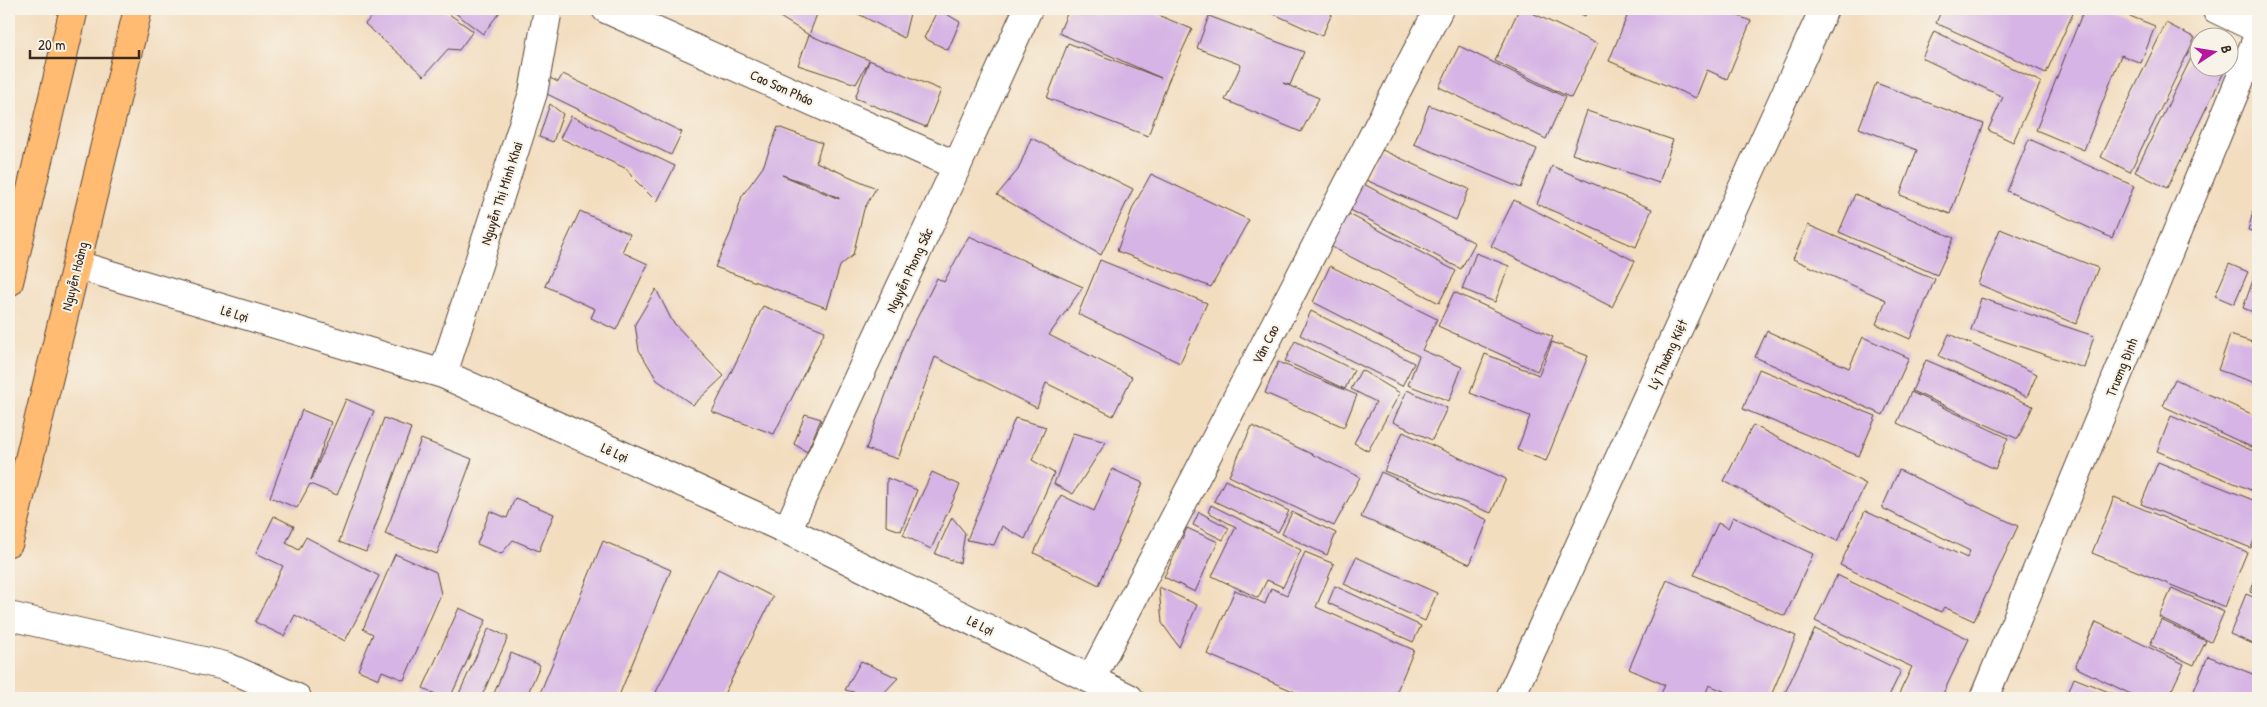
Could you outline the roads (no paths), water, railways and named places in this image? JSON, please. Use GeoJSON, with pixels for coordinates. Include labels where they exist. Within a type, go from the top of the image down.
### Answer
{"type":"FeatureCollection","features":[{"type":"Feature","properties":{"kind":"highway"},"geometry":{"type":"LineString","coordinates":[[9,282],[74,9]]}},
{"type":"Feature","properties":{"kind":"highway","name":"Nguyễn Hoàng"},"geometry":{"type":"LineString","coordinates":[[9,542],[138,9]]}},
{"type":"Feature","properties":{"kind":"street","name":"Nguyễn Thị Minh Khai"},"geometry":{"type":"LineString","coordinates":[[443,374],[533,92],[548,9]]}},
{"type":"Feature","properties":{"kind":"street","name":"Cao Sơn Pháo"},"geometry":{"type":"LineString","coordinates":[[606,9],[958,166]]}},
{"type":"Feature","properties":{"kind":"street","name":"Nguyễn Phong Sắc"},"geometry":{"type":"LineString","coordinates":[[787,530],[958,166],[1028,9]]}},
{"type":"Feature","properties":{"kind":"street","name":"Văn Cao"},"geometry":{"type":"LineString","coordinates":[[1091,680],[1439,9]]}},
{"type":"Feature","properties":{"kind":"street","name":"Lý Thường Kiệt"},"geometry":{"type":"LineString","coordinates":[[1510,698],[1824,9]]}},
{"type":"Feature","properties":{"kind":"street"},"geometry":{"type":"LineString","coordinates":[[2216,9],[2258,29]]}},
{"type":"Feature","properties":{"kind":"street","name":"Trương Định"},"geometry":{"type":"LineString","coordinates":[[1984,698],[2258,36]]}},
{"type":"Feature","properties":{"kind":"street","name":"Lê Lợi"},"geometry":{"type":"LineString","coordinates":[[77,266],[443,374],[787,530],[1129,698]]}},
{"type":"Feature","properties":{"kind":"street"},"geometry":{"type":"LineString","coordinates":[[9,616],[225,666],[297,698]]}}]}
